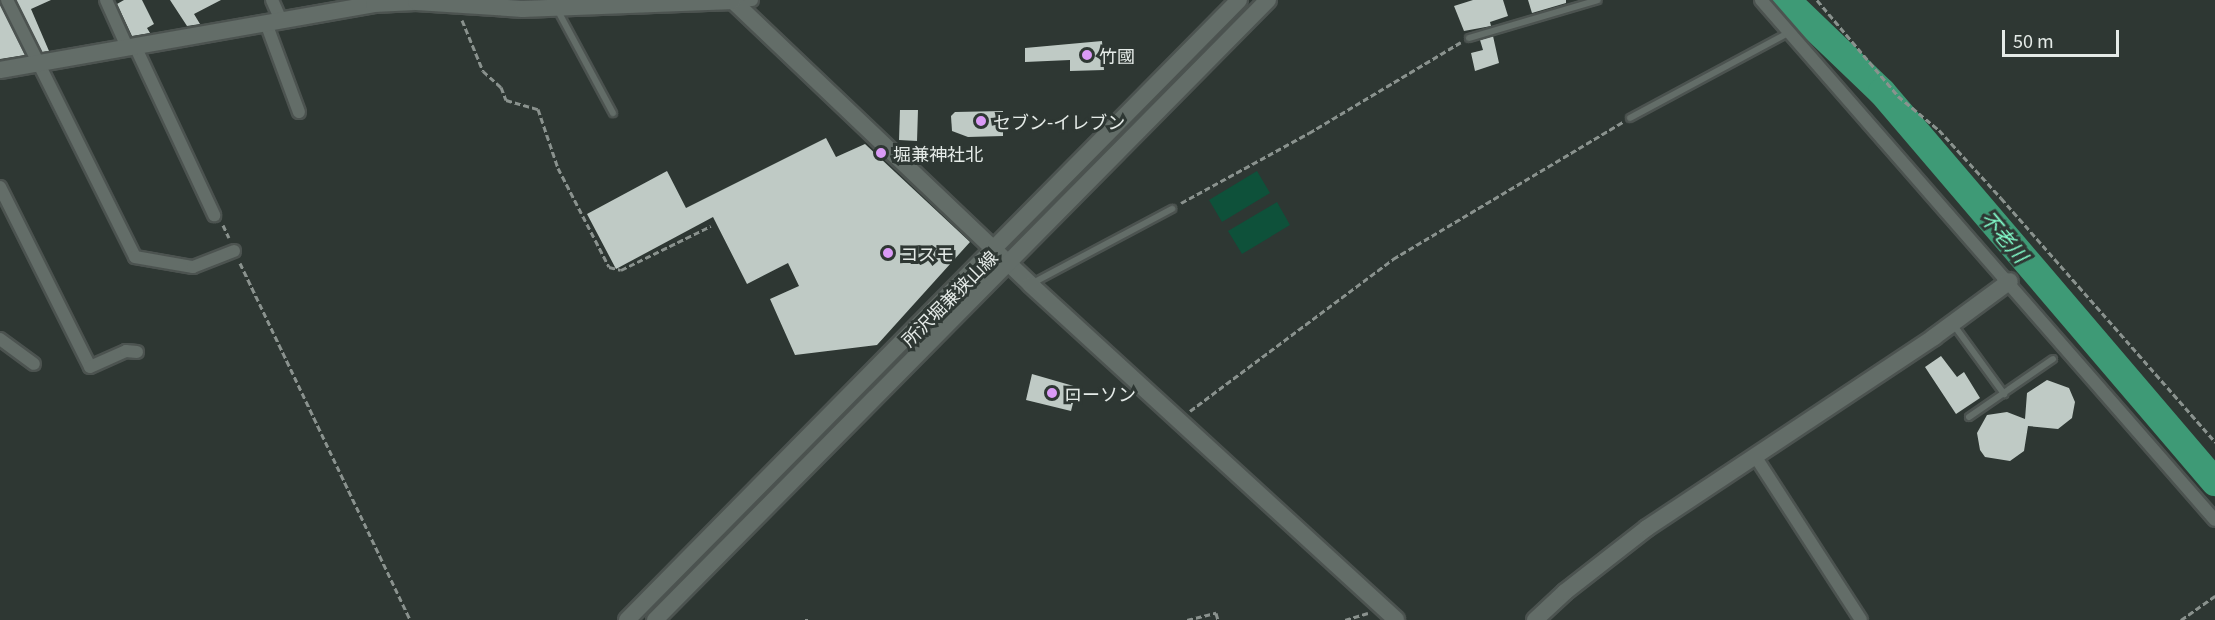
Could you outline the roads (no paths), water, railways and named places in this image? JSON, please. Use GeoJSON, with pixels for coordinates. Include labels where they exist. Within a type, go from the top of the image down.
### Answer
{"type":"FeatureCollection","features":[{"type":"Feature","properties":{"kind":"street"},"geometry":{"type":"LineString","coordinates":[[7,0],[36,63],[135,257],[193,267],[234,251]]}},
{"type":"Feature","properties":{"kind":"street"},"geometry":{"type":"LineString","coordinates":[[106,0],[214,215]]}},
{"type":"Feature","properties":{"kind":"street"},"geometry":{"type":"LineString","coordinates":[[272,0],[274,22],[299,112]]}},
{"type":"Feature","properties":{"kind":"street"},"geometry":{"type":"LineString","coordinates":[[0,70],[374,4],[557,9],[752,0]]}},
{"type":"Feature","properties":{"kind":"street","name":"所沢堀兼狭山線"},"geometry":{"type":"LineString","coordinates":[[627,620],[1239,0]]}},
{"type":"Feature","properties":{"kind":"street","name":"所沢堀兼狭山線"},"geometry":{"type":"LineString","coordinates":[[655,620],[1010,264],[1268,0]]}},
{"type":"Feature","properties":{"kind":"street"},"geometry":{"type":"LineString","coordinates":[[1761,0],[2010,280],[2215,520]]}},
{"type":"Feature","properties":{"kind":"street"},"geometry":{"type":"LineString","coordinates":[[732,1],[1031,285],[1396,620]]}},
{"type":"Feature","properties":{"kind":"street"},"geometry":{"type":"LineString","coordinates":[[0,187],[90,367],[126,351],[136,352]]}},
{"type":"Feature","properties":{"kind":"street"},"geometry":{"type":"LineString","coordinates":[[1540,618],[1647,528],[1953,324],[2010,280]]}},
{"type":"Feature","properties":{"kind":"street"},"geometry":{"type":"LineString","coordinates":[[0,339],[34,364]]}},
{"type":"Feature","properties":{"kind":"street"},"geometry":{"type":"LineString","coordinates":[[1755,456],[1862,620]]}},
{"type":"Feature","properties":{"kind":"lane"},"geometry":{"type":"LineString","coordinates":[[1469,38],[1598,0]]}},
{"type":"Feature","properties":{"kind":"lane"},"geometry":{"type":"LineString","coordinates":[[557,9],[613,113]]}},
{"type":"Feature","properties":{"kind":"lane"},"geometry":{"type":"LineString","coordinates":[[1629,118],[1791,32]]}},
{"type":"Feature","properties":{"kind":"lane"},"geometry":{"type":"LineString","coordinates":[[1031,285],[1172,209]]}},
{"type":"Feature","properties":{"kind":"lane"},"geometry":{"type":"LineString","coordinates":[[1953,324],[2004,394]]}},
{"type":"Feature","properties":{"kind":"lane"},"geometry":{"type":"LineString","coordinates":[[1969,417],[2053,359]]}},
{"type":"Feature","properties":{"kind":"waterway","name":"不老川"},"geometry":{"type":"LineString","coordinates":[[1786,0],[1882,92],[2215,482]]}},
{"type":"Feature","properties":{"kind":"place","name":"竹國"},"geometry":{"type":"Point","coordinates":[1087,55]}},
{"type":"Feature","properties":{"kind":"place","name":"セブン-イレブン"},"geometry":{"type":"Point","coordinates":[981,121]}},
{"type":"Feature","properties":{"kind":"place","name":"堀兼神社北"},"geometry":{"type":"Point","coordinates":[881,153]}},
{"type":"Feature","properties":{"kind":"place","name":"コスモ"},"geometry":{"type":"Point","coordinates":[888,253]}},
{"type":"Feature","properties":{"kind":"place","name":"ローソン"},"geometry":{"type":"Point","coordinates":[1052,393]}}]}
